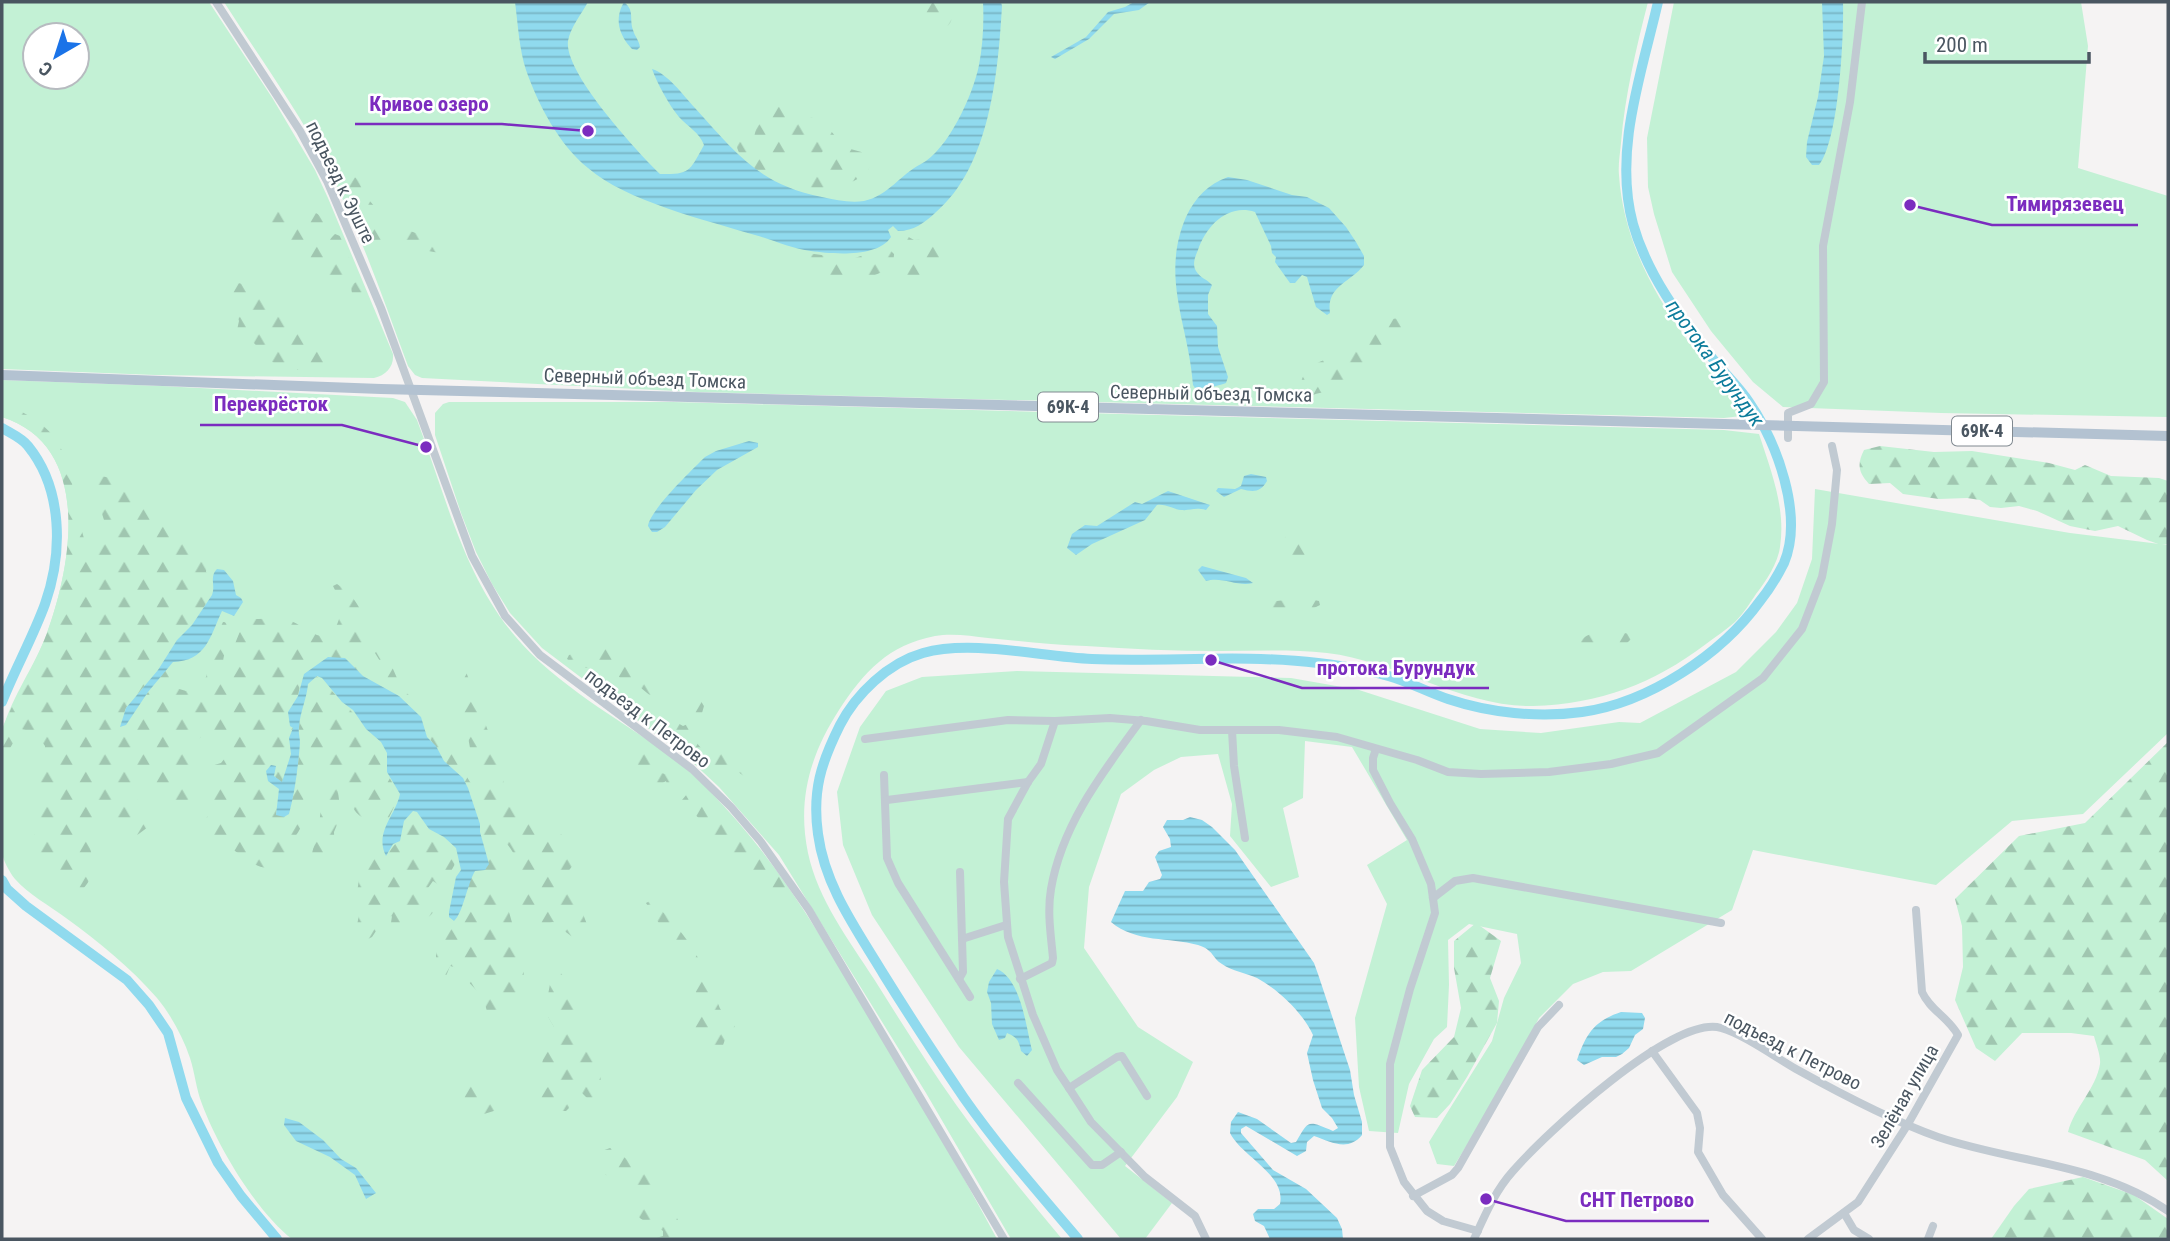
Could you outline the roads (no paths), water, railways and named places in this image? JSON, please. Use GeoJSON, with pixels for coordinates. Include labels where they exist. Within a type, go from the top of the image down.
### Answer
{"type":"FeatureCollection","features":[{"type":"Feature","properties":{"kind":"main road","name":"Северный объезд Томска"},"geometry":{"type":"LineString","coordinates":[[2,375],[2168,436]]}},
{"type":"Feature","properties":{"kind":"street","name":"подъезд к Эуште"},"geometry":{"type":"LineString","coordinates":[[216,2],[300,131],[324,174],[412,388]]}},
{"type":"Feature","properties":{"kind":"street"},"geometry":{"type":"LineString","coordinates":[[1788,438],[1788,413],[1814,402],[1824,382],[1823,246],[1850,102],[1862,2]]}},
{"type":"Feature","properties":{"kind":"street","name":"подъезд к Петрово"},"geometry":{"type":"LineString","coordinates":[[412,388],[447,492],[472,555],[505,616],[540,655],[692,769],[731,807],[761,842],[816,921],[1004,1239]]}},
{"type":"Feature","properties":{"kind":"street"},"geometry":{"type":"LineString","coordinates":[[865,739],[968,723],[1110,718],[1141,720],[1200,730],[1279,730],[1337,737],[1417,760],[1448,772],[1481,774],[1549,772],[1611,764],[1663,750],[1763,678],[1802,628],[1822,577],[1832,524],[1837,470],[1832,446]]}},
{"type":"Feature","properties":{"kind":"street"},"geometry":{"type":"LineString","coordinates":[[1020,979],[1052,963],[1054,958],[1049,923],[1050,890],[1061,848],[1081,807],[1141,720]]}},
{"type":"Feature","properties":{"kind":"street"},"geometry":{"type":"LineString","coordinates":[[1055,721],[1041,764],[1008,820],[1004,882],[1006,925],[1020,979],[1057,1070],[1091,1122],[1145,1177],[1195,1216],[1206,1239]]}},
{"type":"Feature","properties":{"kind":"street"},"geometry":{"type":"LineString","coordinates":[[1232,730],[1234,766],[1245,838]]}},
{"type":"Feature","properties":{"kind":"street"},"geometry":{"type":"LineString","coordinates":[[1376,749],[1373,770],[1412,839],[1431,884],[1435,914],[1410,989],[1390,1064],[1390,1147],[1396,1165],[1413,1196],[1427,1211],[1476,1235]]}},
{"type":"Feature","properties":{"kind":"street"},"geometry":{"type":"LineString","coordinates":[[884,775],[887,858],[898,883],[970,997]]}},
{"type":"Feature","properties":{"kind":"street"},"geometry":{"type":"LineString","coordinates":[[887,800],[1028,782]]}},
{"type":"Feature","properties":{"kind":"street"},"geometry":{"type":"LineString","coordinates":[[959,979],[963,972],[960,872]]}},
{"type":"Feature","properties":{"kind":"street"},"geometry":{"type":"LineString","coordinates":[[1433,898],[1455,881],[1473,878],[1721,923]]}},
{"type":"Feature","properties":{"kind":"street","name":"Зелёная улица"},"geometry":{"type":"LineString","coordinates":[[1808,1239],[1858,1202],[1908,1124],[1958,1035],[1951,1021],[1926,1002],[1922,992],[1916,911]]}},
{"type":"Feature","properties":{"kind":"street"},"geometry":{"type":"LineString","coordinates":[[962,939],[1006,925]]}},
{"type":"Feature","properties":{"kind":"street"},"geometry":{"type":"LineString","coordinates":[[1413,1196],[1452,1175],[1458,1168],[1538,1027],[1559,1005]]}},
{"type":"Feature","properties":{"kind":"street","name":"подъезд к Петрово"},"geometry":{"type":"LineString","coordinates":[[1476,1235],[1492,1201],[1511,1172],[1592,1098],[1651,1051],[1696,1029],[1710,1026],[1721,1028],[1816,1080],[1908,1124],[1958,1144],[2079,1171],[2139,1192],[2168,1211]]}},
{"type":"Feature","properties":{"kind":"street"},"geometry":{"type":"LineString","coordinates":[[1651,1051],[1697,1113],[1700,1128],[1698,1152],[1723,1195],[1762,1239]]}},
{"type":"Feature","properties":{"kind":"street"},"geometry":{"type":"LineString","coordinates":[[1069,1088],[1122,1056],[1147,1096]]}},
{"type":"Feature","properties":{"kind":"street"},"geometry":{"type":"LineString","coordinates":[[1018,1083],[1093,1165],[1102,1165],[1121,1152]]}},
{"type":"Feature","properties":{"kind":"street"},"geometry":{"type":"LineString","coordinates":[[1844,1213],[1854,1230],[1869,1239]]}},
{"type":"Feature","properties":{"kind":"street"},"geometry":{"type":"LineString","coordinates":[[1927,1239],[1933,1226]]}},
{"type":"Feature","properties":{"kind":"water"},"geometry":{"type":"Polygon","coordinates":[[[515,2],[588,2],[568,41],[577,72],[604,111],[660,174],[684,172],[696,160],[704,145],[671,106],[652,69],[680,91],[736,153],[765,175],[800,191],[854,202],[880,195],[941,147],[965,106],[976,77],[982,42],[983,2],[1001,2],[1002,6],[998,60],[988,117],[968,171],[954,194],[918,226],[898,231],[893,226],[888,230],[891,237],[885,244],[866,251],[842,253],[797,248],[667,208],[623,190],[588,168],[559,136],[531,83],[520,45],[515,2]]]}},
{"type":"Feature","properties":{"kind":"water"},"geometry":{"type":"Polygon","coordinates":[[[624,2],[631,12],[633,30],[640,47],[637,50],[628,44],[619,27],[619,15],[624,2]]]}},
{"type":"Feature","properties":{"kind":"water"},"geometry":{"type":"Polygon","coordinates":[[[1134,2],[1150,2],[1139,10],[1114,14],[1089,39],[1055,59],[1051,57],[1086,37],[1108,12],[1134,2]]]}},
{"type":"Feature","properties":{"kind":"water"},"geometry":{"type":"Polygon","coordinates":[[[1822,2],[1843,2],[1841,62],[1836,111],[1826,152],[1819,165],[1812,165],[1806,157],[1824,56],[1822,2]]]}},
{"type":"Feature","properties":{"kind":"water"},"geometry":{"type":"Polygon","coordinates":[[[1228,177],[1307,197],[1329,208],[1356,242],[1364,256],[1364,265],[1335,291],[1330,313],[1327,315],[1316,307],[1307,277],[1302,275],[1295,283],[1290,283],[1275,262],[1276,257],[1255,212],[1236,211],[1219,219],[1206,233],[1194,266],[1212,285],[1208,295],[1208,314],[1217,326],[1218,347],[1228,377],[1223,384],[1195,388],[1178,301],[1176,261],[1179,239],[1186,217],[1198,198],[1208,188],[1228,177]]]}},
{"type":"Feature","properties":{"kind":"water"},"geometry":{"type":"Polygon","coordinates":[[[749,441],[758,443],[758,447],[717,470],[665,527],[652,532],[648,526],[656,510],[705,457],[749,441]]]}},
{"type":"Feature","properties":{"kind":"water"},"geometry":{"type":"Polygon","coordinates":[[[1251,474],[1266,477],[1267,481],[1259,490],[1241,489],[1224,497],[1216,491],[1218,488],[1235,489],[1241,486],[1244,476],[1251,474]]]}},
{"type":"Feature","properties":{"kind":"water"},"geometry":{"type":"Polygon","coordinates":[[[1168,491],[1210,505],[1206,510],[1184,510],[1157,505],[1145,520],[1092,544],[1076,555],[1067,548],[1072,534],[1085,525],[1097,526],[1135,502],[1142,504],[1168,491]]]}},
{"type":"Feature","properties":{"kind":"water"},"geometry":{"type":"Polygon","coordinates":[[[1202,566],[1246,578],[1253,583],[1206,581],[1198,570],[1202,566]]]}},
{"type":"Feature","properties":{"kind":"water"},"geometry":{"type":"Polygon","coordinates":[[[217,569],[224,570],[233,581],[236,595],[243,602],[234,616],[222,611],[210,638],[200,652],[184,661],[173,662],[126,725],[120,727],[126,708],[158,670],[177,640],[192,625],[212,595],[213,575],[217,569]]]}},
{"type":"Feature","properties":{"kind":"water"},"geometry":{"type":"Polygon","coordinates":[[[328,657],[345,658],[363,676],[399,696],[421,717],[427,737],[436,746],[444,761],[463,778],[468,788],[489,864],[485,870],[475,871],[454,921],[449,917],[449,912],[456,877],[461,870],[456,848],[429,829],[417,812],[413,811],[404,821],[400,841],[393,844],[386,856],[383,847],[384,831],[400,794],[387,772],[387,753],[381,742],[366,729],[353,710],[317,676],[308,684],[301,716],[297,770],[289,814],[284,817],[276,815],[279,789],[268,781],[266,771],[271,765],[276,766],[274,776],[282,782],[291,754],[289,738],[293,728],[290,726],[288,712],[298,696],[304,674],[328,657]]]}},
{"type":"Feature","properties":{"kind":"water"},"geometry":{"type":"Polygon","coordinates":[[[1190,817],[1202,820],[1212,827],[1235,850],[1314,963],[1318,974],[1350,1070],[1362,1122],[1362,1135],[1345,1144],[1314,1136],[1307,1142],[1306,1151],[1297,1156],[1246,1126],[1241,1129],[1241,1133],[1273,1170],[1306,1189],[1337,1218],[1343,1239],[1270,1239],[1264,1226],[1255,1221],[1253,1214],[1258,1209],[1274,1209],[1280,1204],[1280,1193],[1270,1175],[1230,1133],[1231,1122],[1238,1112],[1257,1119],[1291,1143],[1296,1142],[1310,1124],[1333,1131],[1338,1128],[1322,1108],[1313,1080],[1307,1053],[1313,1035],[1303,1019],[1274,989],[1257,978],[1219,962],[1203,947],[1142,936],[1121,929],[1111,922],[1125,891],[1143,891],[1149,882],[1160,879],[1162,875],[1155,857],[1159,851],[1171,847],[1163,827],[1167,820],[1190,817]]]}},
{"type":"Feature","properties":{"kind":"water"},"geometry":{"type":"Polygon","coordinates":[[[997,969],[1005,974],[1017,993],[1032,1050],[1027,1056],[1021,1051],[1017,1040],[1007,1033],[1005,1038],[999,1040],[992,1024],[991,1003],[987,992],[989,982],[997,969]]]}},
{"type":"Feature","properties":{"kind":"water"},"geometry":{"type":"Polygon","coordinates":[[[1621,1012],[1642,1013],[1645,1018],[1643,1029],[1635,1035],[1629,1048],[1616,1057],[1602,1057],[1584,1065],[1577,1060],[1592,1030],[1604,1020],[1621,1012]]]}},
{"type":"Feature","properties":{"kind":"water"},"geometry":{"type":"Polygon","coordinates":[[[285,1118],[299,1122],[323,1140],[341,1159],[356,1168],[376,1193],[366,1199],[355,1175],[330,1157],[296,1141],[284,1125],[285,1118]]]}},
{"type":"Feature","properties":{"kind":"waterway","name":"протока Бурундук"},"geometry":{"type":"LineString","coordinates":[[1078,1239],[977,1117],[884,975],[835,890],[827,872],[816,819],[817,791],[833,739],[847,713],[874,681],[910,658],[942,649],[985,648],[1092,659],[1262,659],[1318,663],[1386,675],[1448,699],[1480,708],[1548,714],[1582,712],[1632,698],[1681,673],[1725,640],[1763,597],[1784,563],[1791,523],[1789,502],[1778,458],[1759,419],[1745,396],[1701,344],[1666,295],[1647,261],[1633,224],[1626,168],[1628,140],[1638,84],[1658,2]]}},
{"type":"Feature","properties":{"kind":"waterway","name":"протока Бурундук"},"geometry":{"type":"LineString","coordinates":[[2,428],[25,443],[40,463],[54,501],[57,543],[45,604],[2,702]]}},
{"type":"Feature","properties":{"kind":"waterway","name":"протока Бурундук"},"geometry":{"type":"LineString","coordinates":[[2,880],[7,889],[26,906],[127,980],[149,1005],[168,1033],[186,1098],[218,1163],[277,1239]]}},
{"type":"Feature","properties":{"kind":"place","name":"Кривое озеро"},"geometry":{"type":"Point","coordinates":[588,131]}},
{"type":"Feature","properties":{"kind":"place","name":"Тимирязевец"},"geometry":{"type":"Point","coordinates":[1910,205]}},
{"type":"Feature","properties":{"kind":"place","name":"Перекрёсток"},"geometry":{"type":"Point","coordinates":[426,447]}},
{"type":"Feature","properties":{"kind":"place","name":"протока Бурундук"},"geometry":{"type":"Point","coordinates":[1211,660]}},
{"type":"Feature","properties":{"kind":"place","name":"СНТ Петрово"},"geometry":{"type":"Point","coordinates":[1486,1199]}}]}
